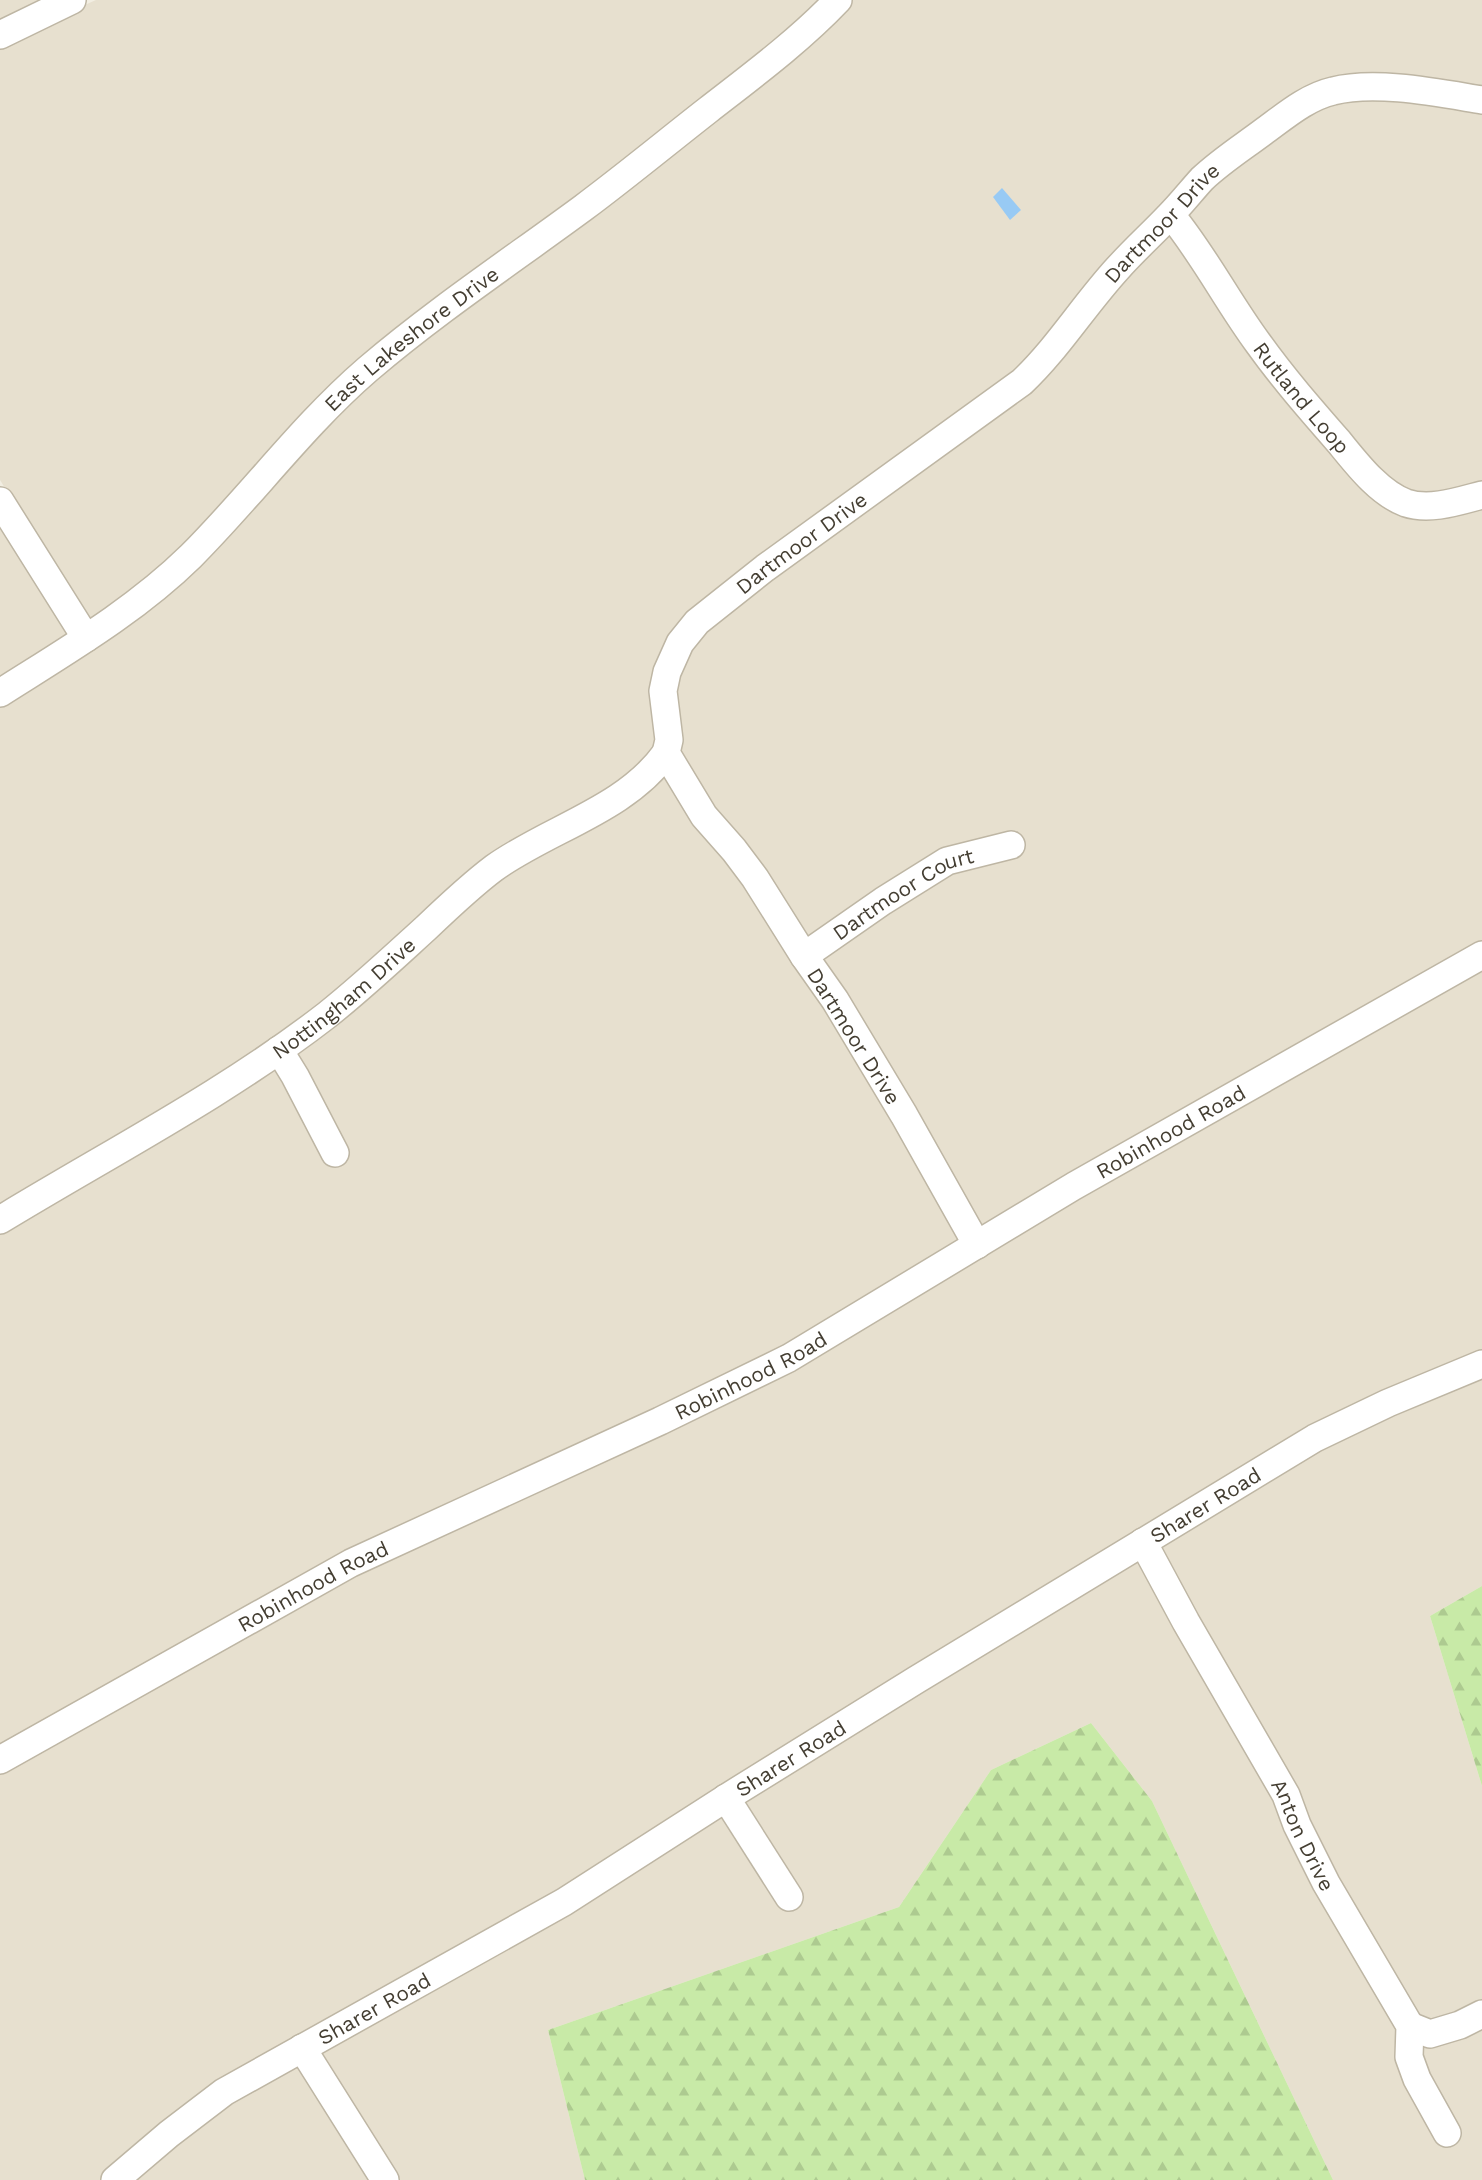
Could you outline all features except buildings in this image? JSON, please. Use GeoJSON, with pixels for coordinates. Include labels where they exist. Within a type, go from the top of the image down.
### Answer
{"type":"FeatureCollection","features":[{"type":"Feature","properties":{"kind":"street"},"geometry":{"type":"LineString","coordinates":[[0,35],[72,0]]}},
{"type":"Feature","properties":{"kind":"street","name":"East Lakeshore Drive"},"geometry":{"type":"LineString","coordinates":[[0,693],[86,638],[158,585],[191,556],[312,423],[367,370],[418,328],[587,205],[774,59],[838,0]]}},
{"type":"Feature","properties":{"kind":"street","name":"Dartmoor Drive"},"geometry":{"type":"LineString","coordinates":[[977,1245],[904,1115],[841,1010],[755,878],[704,816],[666,753],[669,740],[663,691],[680,643],[697,622],[765,568],[1022,382],[1045,361],[1072,322],[1119,267],[1202,179],[1231,155],[1315,97],[1343,89],[1390,88],[1482,100]]}},
{"type":"Feature","properties":{"kind":"street","name":"Rutland Loop"},"geometry":{"type":"LineString","coordinates":[[1170,215],[1191,239],[1257,342],[1354,460],[1388,494],[1405,502],[1431,506],[1482,495]]}},
{"type":"Feature","properties":{"kind":"street"},"geometry":{"type":"LineString","coordinates":[[0,501],[86,638]]}},
{"type":"Feature","properties":{"kind":"street","name":"Nottingham Drive"},"geometry":{"type":"LineString","coordinates":[[0,1220],[208,1097],[279,1050],[371,978],[492,870],[515,854],[557,830],[581,820],[620,796],[639,782],[666,753]]}},
{"type":"Feature","properties":{"kind":"street","name":"Dartmoor Court"},"geometry":{"type":"LineString","coordinates":[[804,956],[883,901],[947,861],[1011,845]]}},
{"type":"Feature","properties":{"kind":"street","name":"Robinhood Road"},"geometry":{"type":"LineString","coordinates":[[0,1760],[351,1563],[789,1358],[1239,1091],[1482,955]]}},
{"type":"Feature","properties":{"kind":"street"},"geometry":{"type":"LineString","coordinates":[[279,1050],[335,1153]]}},
{"type":"Feature","properties":{"kind":"street","name":"Sharer Road"},"geometry":{"type":"LineString","coordinates":[[115,2180],[169,2134],[225,2092],[564,1902],[726,1798],[1316,1438],[1388,1402],[1482,1364]]}},
{"type":"Feature","properties":{"kind":"street","name":"Anton Drive"},"geometry":{"type":"LineString","coordinates":[[1143,1542],[1186,1622],[1286,1795],[1297,1825],[1326,1883],[1410,2026]]}},
{"type":"Feature","properties":{"kind":"street"},"geometry":{"type":"LineString","coordinates":[[726,1798],[789,1897]]}},
{"type":"Feature","properties":{"kind":"street"},"geometry":{"type":"LineString","coordinates":[[1447,2133],[1417,2079],[1408,2057],[1410,2026],[1430,2034],[1460,2025],[1482,2014]]}},
{"type":"Feature","properties":{"kind":"street"},"geometry":{"type":"LineString","coordinates":[[302,2048],[385,2180]]}},
{"type":"Feature","properties":{"kind":"shaded area"},"geometry":{"type":"Polygon","coordinates":[[[0,0],[47,0],[0,24],[0,0]]]}},
{"type":"Feature","properties":{"kind":"shaded area"},"geometry":{"type":"Polygon","coordinates":[[[96,0],[824,0],[814,11],[580,198],[183,549],[90,624],[0,480],[0,45],[96,0]]]}},
{"type":"Feature","properties":{"kind":"shaded area"},"geometry":{"type":"Polygon","coordinates":[[[851,0],[1482,0],[1482,90],[1312,88],[1037,355],[689,616],[657,746],[632,775],[364,971],[273,1042],[0,1208],[0,705],[100,641],[374,377],[828,25],[851,0]]]}},
{"type":"Feature","properties":{"kind":"shaded area"},"geometry":{"type":"Polygon","coordinates":[[[1387,98],[1482,110],[1482,485],[1419,496],[1396,486],[1362,453],[1266,336],[1184,214],[1209,186],[1293,122],[1335,100],[1387,98]]]}},
{"type":"Feature","properties":{"kind":"shaded area"},"geometry":{"type":"Polygon","coordinates":[[[1169,230],[1382,503],[1482,505],[1482,944],[982,1231],[808,942],[713,810],[678,752],[674,690],[689,647],[704,628],[1081,327],[1169,230]]]}},
{"type":"Feature","properties":{"kind":"shaded area"},"geometry":{"type":"Polygon","coordinates":[[[0,522],[72,636],[0,682],[0,522]]]}},
{"type":"Feature","properties":{"kind":"shaded area"},"geometry":{"type":"Polygon","coordinates":[[[663,771],[725,856],[826,1006],[962,1242],[784,1350],[0,1749],[0,1231],[275,1064],[329,1166],[349,1157],[293,1052],[498,877],[663,771]]]}},
{"type":"Feature","properties":{"kind":"shaded area"},"geometry":{"type":"Polygon","coordinates":[[[1482,966],[1482,1353],[162,2127],[100,2180],[0,2180],[0,1772],[211,1652],[1079,1194],[1482,966]]]}},
{"type":"Feature","properties":{"kind":"shaded area"},"geometry":{"type":"Polygon","coordinates":[[[1482,1374],[1482,1586],[1430,1616],[1482,1786],[1482,2003],[1432,2024],[1418,2018],[1336,1878],[1157,1544],[1320,1447],[1482,1374]]]}},
{"type":"Feature","properties":{"kind":"shaded area"},"geometry":{"type":"Polygon","coordinates":[[[1138,1556],[1276,1800],[1398,2027],[1395,2031],[1398,2032],[1407,2085],[1442,2146],[1461,2135],[1427,2074],[1419,2041],[1482,2025],[1482,2180],[1333,2180],[1152,1801],[1091,1723],[991,1770],[899,1907],[548,2030],[585,2180],[400,2180],[316,2051],[722,1812],[785,1911],[804,1899],[740,1801],[1138,1556]]]}},
{"type":"Feature","properties":{"kind":"shaded area"},"geometry":{"type":"Polygon","coordinates":[[[297,2062],[374,2180],[130,2180],[230,2100],[297,2062]]]}},
{"type":"Feature","properties":{"kind":"green space"},"geometry":{"type":"Polygon","coordinates":[[[1482,1586],[1482,1786],[1430,1616],[1482,1586]]]}},
{"type":"Feature","properties":{"kind":"green space"},"geometry":{"type":"Polygon","coordinates":[[[1091,1723],[1152,1801],[1333,2180],[585,2180],[548,2030],[899,1907],[991,1770],[1091,1723]]]}},
{"type":"Feature","properties":{"kind":"water"},"geometry":{"type":"Polygon","coordinates":[[[1002,188],[1021,210],[1010,220],[993,197],[1002,188]]]}}]}
